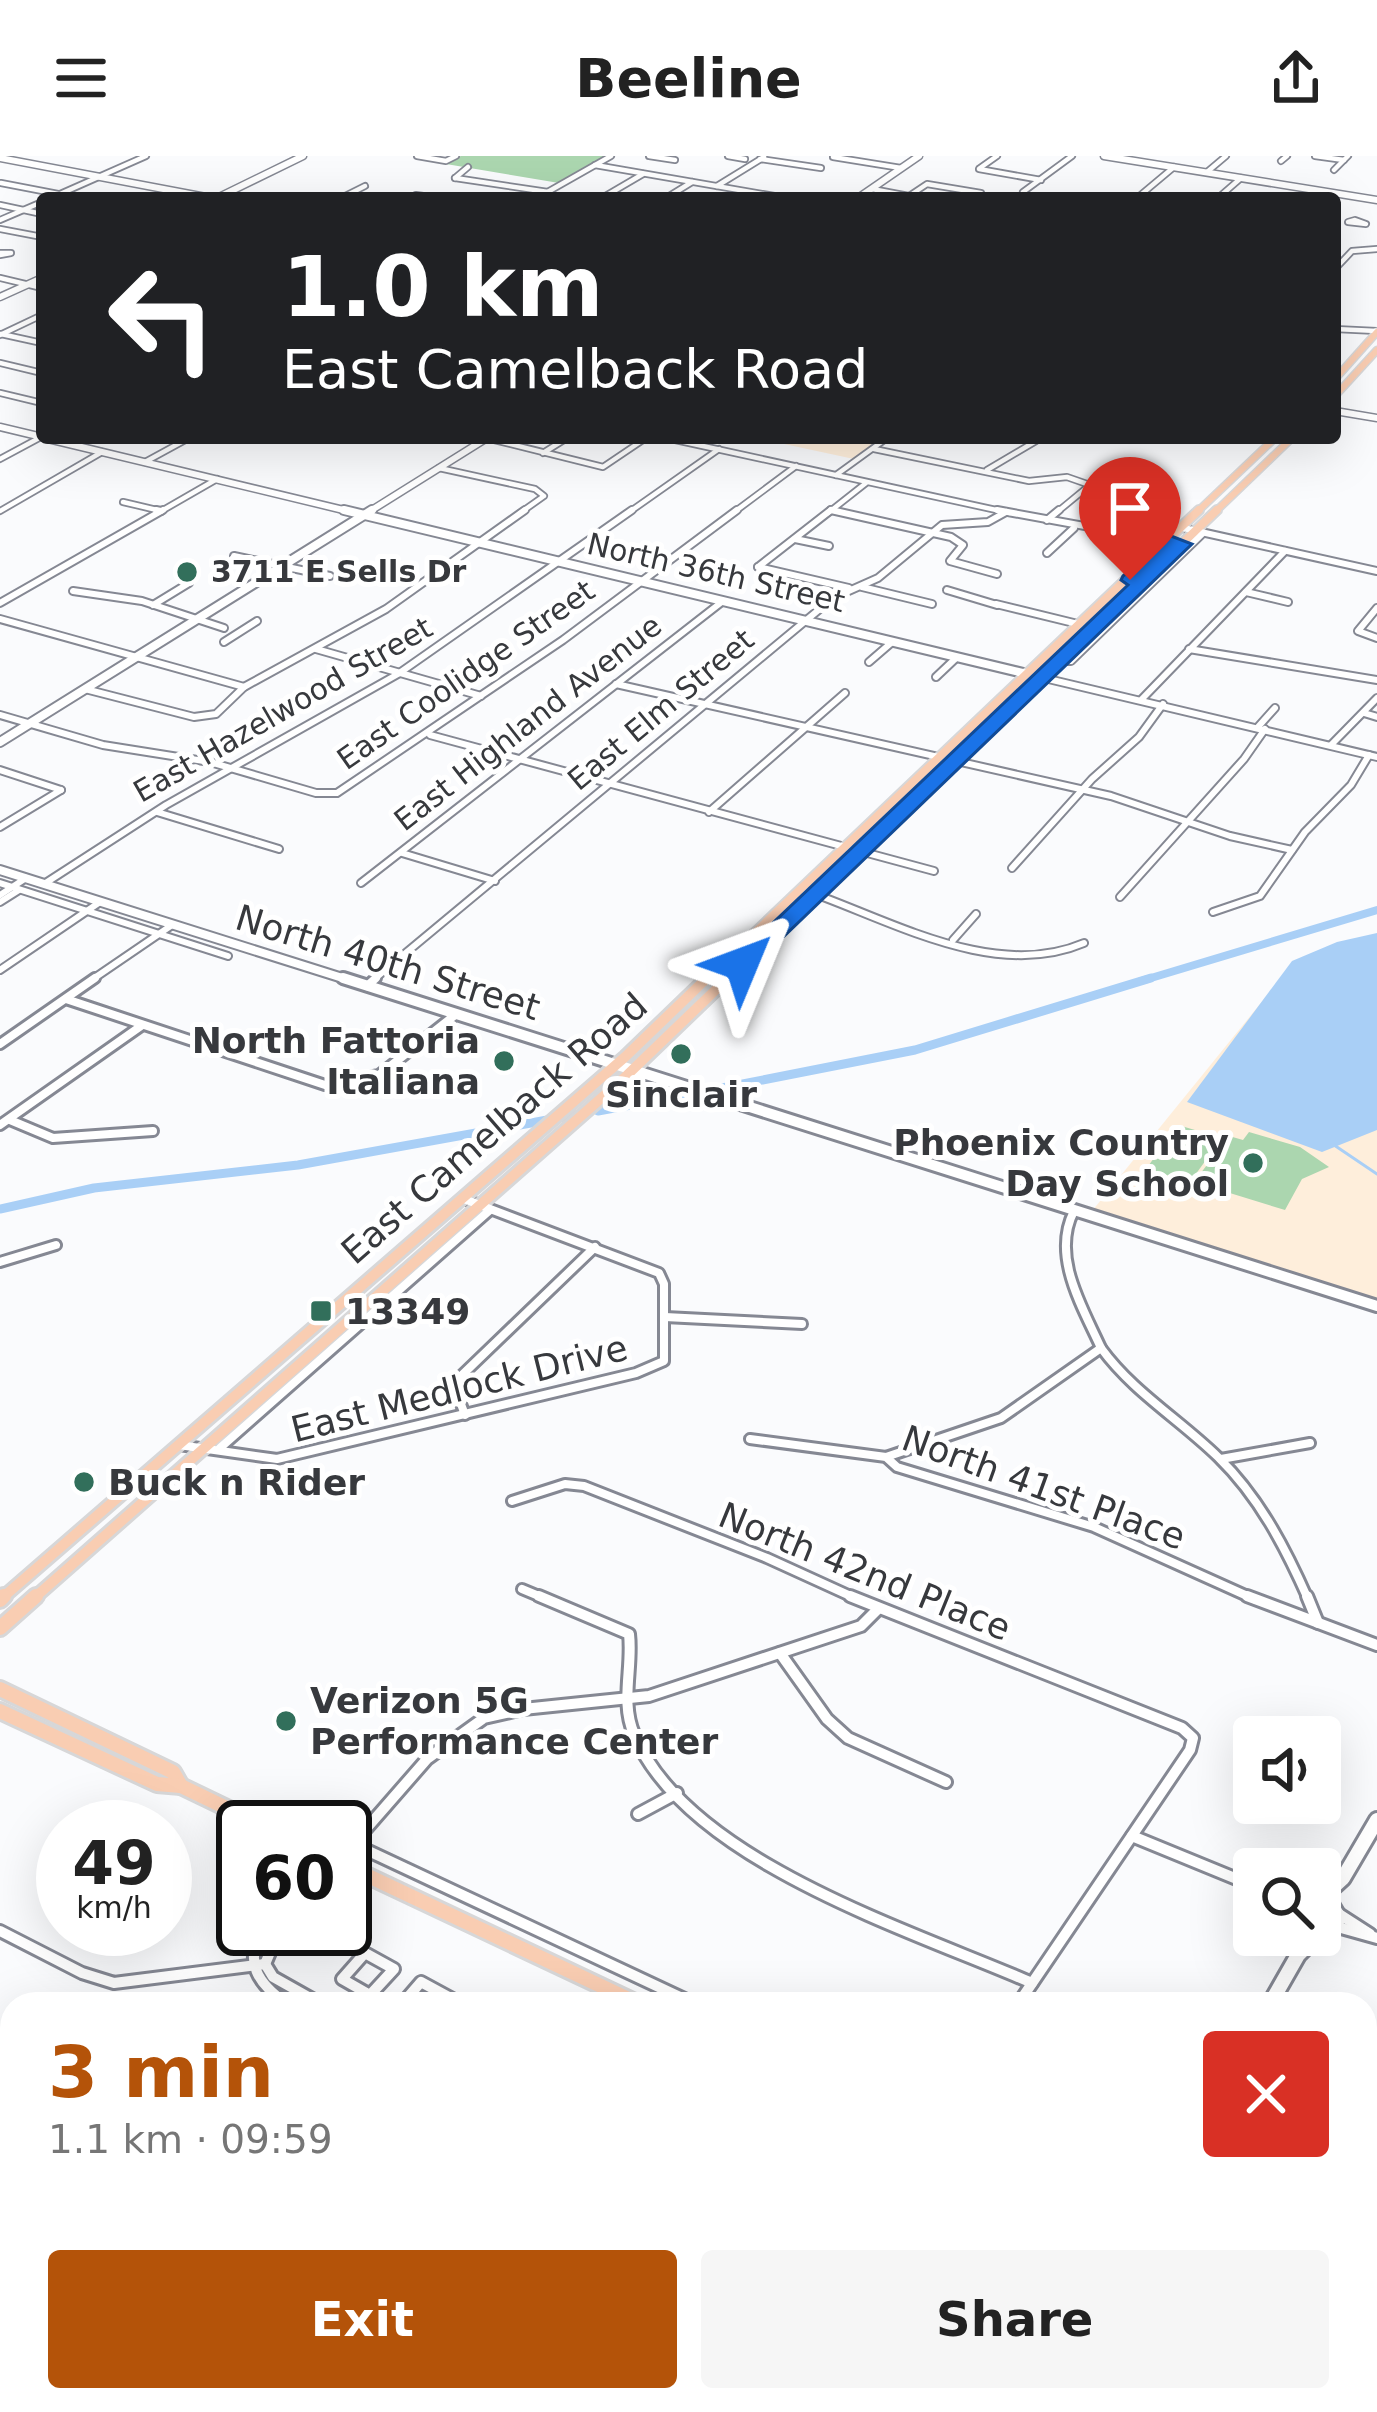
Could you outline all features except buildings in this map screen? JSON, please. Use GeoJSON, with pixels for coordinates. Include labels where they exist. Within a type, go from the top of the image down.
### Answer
{"type":"FeatureCollection","features":[{"type":"Feature","properties":{"kind":"main road"},"geometry":{"type":"LineString","coordinates":[[227,192],[303,156]]}},
{"type":"Feature","properties":{"kind":"main road"},"geometry":{"type":"LineString","coordinates":[[866,192],[920,156]]}},
{"type":"Feature","properties":{"kind":"main road"},"geometry":{"type":"LineString","coordinates":[[1104,156],[1331,192]]}},
{"type":"Feature","properties":{"kind":"main road"},"geometry":{"type":"LineString","coordinates":[[0,158],[181,192]]}},
{"type":"Feature","properties":{"kind":"main road"},"geometry":{"type":"LineString","coordinates":[[1341,194],[1377,200]]}},
{"type":"Feature","properties":{"kind":"main road"},"geometry":{"type":"LineString","coordinates":[[0,297],[36,281]]}},
{"type":"Feature","properties":{"kind":"main road"},"geometry":{"type":"LineString","coordinates":[[1341,373],[1375,334]]}},
{"type":"Feature","properties":{"kind":"main road"},"geometry":{"type":"LineString","coordinates":[[1341,389],[1377,350]]}},
{"type":"Feature","properties":{"kind":"main road"},"geometry":{"type":"LineString","coordinates":[[1345,369],[1358,371]]}},
{"type":"Feature","properties":{"kind":"main road"},"geometry":{"type":"LineString","coordinates":[[1341,412],[1377,418]]}},
{"type":"Feature","properties":{"kind":"main road","name":"North 36th Street"},"geometry":{"type":"LineString","coordinates":[[0,428],[36,437]]}},
{"type":"Feature","properties":{"kind":"main road","name":"North 36th Street"},"geometry":{"type":"LineString","coordinates":[[67,444],[1044,678]]}},
{"type":"Feature","properties":{"kind":"main road"},"geometry":{"type":"LineString","coordinates":[[0,742],[477,444]]}},
{"type":"Feature","properties":{"kind":"main road","name":"East Camelback Road"},"geometry":{"type":"LineString","coordinates":[[0,1600],[616,1066],[1269,444]]}},
{"type":"Feature","properties":{"kind":"main road","name":"East Camelback Road"},"geometry":{"type":"LineString","coordinates":[[0,1628],[486,1207],[1128,602],[1286,444]]}},
{"type":"Feature","properties":{"kind":"main road"},"geometry":{"type":"LineString","coordinates":[[1228,483],[1243,486]]}},
{"type":"Feature","properties":{"kind":"main road"},"geometry":{"type":"LineString","coordinates":[[1111,598],[1128,602]]}},
{"type":"Feature","properties":{"kind":"main road","name":"North 40th Street"},"geometry":{"type":"LineString","coordinates":[[0,870],[1377,1306]]}},
{"type":"Feature","properties":{"kind":"main road"},"geometry":{"type":"LineString","coordinates":[[727,959],[742,964]]}},
{"type":"Feature","properties":{"kind":"main road"},"geometry":{"type":"LineString","coordinates":[[64,1544],[85,1553]]}},
{"type":"Feature","properties":{"kind":"main road"},"geometry":{"type":"LineString","coordinates":[[0,1690],[173,1772],[181,1786]]}},
{"type":"Feature","properties":{"kind":"main road"},"geometry":{"type":"LineString","coordinates":[[0,1712],[157,1784],[181,1786],[216,1803]]}},
{"type":"Feature","properties":{"kind":"main road"},"geometry":{"type":"LineString","coordinates":[[1341,1884],[1377,1820]]}},
{"type":"Feature","properties":{"kind":"main road"},"geometry":{"type":"LineString","coordinates":[[372,1878],[614,1992]]}},
{"type":"Feature","properties":{"kind":"main road"},"geometry":{"type":"LineString","coordinates":[[1277,1992],[1297,1956]]}},
{"type":"Feature","properties":{"kind":"street"},"geometry":{"type":"LineString","coordinates":[[65,192],[146,156]]}},
{"type":"Feature","properties":{"kind":"street"},"geometry":{"type":"LineString","coordinates":[[417,156],[446,161],[456,156]]}},
{"type":"Feature","properties":{"kind":"street"},"geometry":{"type":"LineString","coordinates":[[468,167],[455,178],[548,192],[610,156]]}},
{"type":"Feature","properties":{"kind":"street"},"geometry":{"type":"LineString","coordinates":[[650,156],[675,160]]}},
{"type":"Feature","properties":{"kind":"street"},"geometry":{"type":"LineString","coordinates":[[728,156],[745,159]]}},
{"type":"Feature","properties":{"kind":"street"},"geometry":{"type":"LineString","coordinates":[[997,156],[979,169],[1041,180]]}},
{"type":"Feature","properties":{"kind":"street"},"geometry":{"type":"LineString","coordinates":[[1023,192],[1072,156]]}},
{"type":"Feature","properties":{"kind":"street"},"geometry":{"type":"LineString","coordinates":[[1207,172],[1226,156]]}},
{"type":"Feature","properties":{"kind":"street"},"geometry":{"type":"LineString","coordinates":[[1281,161],[1287,156]]}},
{"type":"Feature","properties":{"kind":"street"},"geometry":{"type":"LineString","coordinates":[[1315,156],[1346,158]]}},
{"type":"Feature","properties":{"kind":"street"},"geometry":{"type":"LineString","coordinates":[[833,157],[902,168]]}},
{"type":"Feature","properties":{"kind":"street"},"geometry":{"type":"LineString","coordinates":[[717,186],[763,158],[820,168]]}},
{"type":"Feature","properties":{"kind":"street"},"geometry":{"type":"LineString","coordinates":[[1334,170],[1346,158]]}},
{"type":"Feature","properties":{"kind":"street"},"geometry":{"type":"LineString","coordinates":[[595,165],[752,192]]}},
{"type":"Feature","properties":{"kind":"street"},"geometry":{"type":"LineString","coordinates":[[1144,192],[1174,167]]}},
{"type":"Feature","properties":{"kind":"street"},"geometry":{"type":"LineString","coordinates":[[612,192],[644,173]]}},
{"type":"Feature","properties":{"kind":"street"},"geometry":{"type":"LineString","coordinates":[[1225,192],[1241,178]]}},
{"type":"Feature","properties":{"kind":"street"},"geometry":{"type":"LineString","coordinates":[[0,182],[50,192]]}},
{"type":"Feature","properties":{"kind":"street"},"geometry":{"type":"LineString","coordinates":[[676,192],[693,182]]}},
{"type":"Feature","properties":{"kind":"street"},"geometry":{"type":"LineString","coordinates":[[915,192],[927,184],[962,192]]}},
{"type":"Feature","properties":{"kind":"street"},"geometry":{"type":"LineString","coordinates":[[352,192],[364,186]]}},
{"type":"Feature","properties":{"kind":"street"},"geometry":{"type":"LineString","coordinates":[[872,188],[896,192]]}},
{"type":"Feature","properties":{"kind":"street"},"geometry":{"type":"LineString","coordinates":[[0,205],[36,213]]}},
{"type":"Feature","properties":{"kind":"street"},"geometry":{"type":"LineString","coordinates":[[0,220],[36,205]]}},
{"type":"Feature","properties":{"kind":"street"},"geometry":{"type":"LineString","coordinates":[[1341,218],[1350,220]]}},
{"type":"Feature","properties":{"kind":"street"},"geometry":{"type":"LineString","coordinates":[[0,229],[36,236]]}},
{"type":"Feature","properties":{"kind":"street"},"geometry":{"type":"LineString","coordinates":[[1341,262],[1352,250],[1377,249]]}},
{"type":"Feature","properties":{"kind":"street"},"geometry":{"type":"LineString","coordinates":[[0,278],[36,286]]}},
{"type":"Feature","properties":{"kind":"street"},"geometry":{"type":"LineString","coordinates":[[0,334],[36,318]]}},
{"type":"Feature","properties":{"kind":"street"},"geometry":{"type":"LineString","coordinates":[[1341,330],[1375,334]]}},
{"type":"Feature","properties":{"kind":"street"},"geometry":{"type":"LineString","coordinates":[[0,334],[36,342]]}},
{"type":"Feature","properties":{"kind":"street"},"geometry":{"type":"LineString","coordinates":[[0,363],[36,372]]}},
{"type":"Feature","properties":{"kind":"street"},"geometry":{"type":"LineString","coordinates":[[0,393],[36,402]]}},
{"type":"Feature","properties":{"kind":"street"},"geometry":{"type":"LineString","coordinates":[[0,459],[36,441]]}},
{"type":"Feature","properties":{"kind":"street"},"geometry":{"type":"LineString","coordinates":[[75,446],[78,444]]}},
{"type":"Feature","properties":{"kind":"street"},"geometry":{"type":"LineString","coordinates":[[145,462],[178,444]]}},
{"type":"Feature","properties":{"kind":"street"},"geometry":{"type":"LineString","coordinates":[[507,444],[603,467],[637,444]]}},
{"type":"Feature","properties":{"kind":"street"},"geometry":{"type":"LineString","coordinates":[[542,454],[558,444]]}},
{"type":"Feature","properties":{"kind":"street"},"geometry":{"type":"LineString","coordinates":[[695,444],[1075,527],[1183,544]]}},
{"type":"Feature","properties":{"kind":"street"},"geometry":{"type":"LineString","coordinates":[[836,475],[880,444]]}},
{"type":"Feature","properties":{"kind":"street"},"geometry":{"type":"LineString","coordinates":[[987,470],[1031,444]]}},
{"type":"Feature","properties":{"kind":"street","name":"East Hazelwood Street"},"geometry":{"type":"LineString","coordinates":[[44,884],[155,812],[398,674],[719,449]]}},
{"type":"Feature","properties":{"kind":"street"},"geometry":{"type":"LineString","coordinates":[[874,449],[1029,481],[1067,477],[1090,485],[1046,520]]}},
{"type":"Feature","properties":{"kind":"street"},"geometry":{"type":"LineString","coordinates":[[0,511],[102,452]]}},
{"type":"Feature","properties":{"kind":"street","name":"East Coolidge Street"},"geometry":{"type":"LineString","coordinates":[[232,769],[316,793],[337,794],[482,697],[796,466]]}},
{"type":"Feature","properties":{"kind":"street"},"geometry":{"type":"LineString","coordinates":[[85,689],[178,714],[208,716],[244,687],[386,609],[541,500],[543,493],[439,468]]}},
{"type":"Feature","properties":{"kind":"street"},"geometry":{"type":"LineString","coordinates":[[0,603],[217,479]]}},
{"type":"Feature","properties":{"kind":"street"},"geometry":{"type":"LineString","coordinates":[[867,482],[758,567],[932,604]]}},
{"type":"Feature","properties":{"kind":"street"},"geometry":{"type":"LineString","coordinates":[[123,502],[161,511]]}},
{"type":"Feature","properties":{"kind":"street"},"geometry":{"type":"LineString","coordinates":[[831,510],[932,532],[963,544],[950,559],[953,563],[997,574]]}},
{"type":"Feature","properties":{"kind":"street"},"geometry":{"type":"LineString","coordinates":[[861,587],[948,523],[988,522],[1006,512]]}},
{"type":"Feature","properties":{"kind":"street"},"geometry":{"type":"LineString","coordinates":[[1047,553],[1075,527]]}},
{"type":"Feature","properties":{"kind":"street"},"geometry":{"type":"LineString","coordinates":[[1184,529],[1377,571]]}},
{"type":"Feature","properties":{"kind":"street","name":"East Camelback Road"},"geometry":{"type":"LineString","coordinates":[[1128,602],[1200,532]]}},
{"type":"Feature","properties":{"kind":"street"},"geometry":{"type":"LineString","coordinates":[[794,538],[829,546]]}},
{"type":"Feature","properties":{"kind":"street"},"geometry":{"type":"LineString","coordinates":[[1142,699],[1285,551]]}},
{"type":"Feature","properties":{"kind":"street"},"geometry":{"type":"LineString","coordinates":[[234,556],[330,576]]}},
{"type":"Feature","properties":{"kind":"street"},"geometry":{"type":"LineString","coordinates":[[153,604],[189,583]]}},
{"type":"Feature","properties":{"kind":"street","name":"East Elm Street"},"geometry":{"type":"LineString","coordinates":[[366,986],[849,588]]}},
{"type":"Feature","properties":{"kind":"street"},"geometry":{"type":"LineString","coordinates":[[947,590],[1084,625]]}},
{"type":"Feature","properties":{"kind":"street"},"geometry":{"type":"LineString","coordinates":[[73,591],[153,604],[241,632]]}},
{"type":"Feature","properties":{"kind":"street"},"geometry":{"type":"LineString","coordinates":[[1245,592],[1288,602]]}},
{"type":"Feature","properties":{"kind":"street","name":"East Highland Avenue"},"geometry":{"type":"LineString","coordinates":[[361,884],[724,600]]}},
{"type":"Feature","properties":{"kind":"street"},"geometry":{"type":"LineString","coordinates":[[1377,608],[1360,633],[1377,638]]}},
{"type":"Feature","properties":{"kind":"street"},"geometry":{"type":"LineString","coordinates":[[0,619],[244,687]]}},
{"type":"Feature","properties":{"kind":"street"},"geometry":{"type":"LineString","coordinates":[[224,642],[257,621]]}},
{"type":"Feature","properties":{"kind":"street"},"geometry":{"type":"LineString","coordinates":[[868,662],[891,643]]}},
{"type":"Feature","properties":{"kind":"street"},"geometry":{"type":"LineString","coordinates":[[315,649],[482,697]]}},
{"type":"Feature","properties":{"kind":"street"},"geometry":{"type":"LineString","coordinates":[[1189,649],[1377,680]]}},
{"type":"Feature","properties":{"kind":"street"},"geometry":{"type":"LineString","coordinates":[[936,677],[955,659]]}},
{"type":"Feature","properties":{"kind":"street","name":"North 36th Street"},"geometry":{"type":"LineString","coordinates":[[1044,678],[1373,756]]}},
{"type":"Feature","properties":{"kind":"street"},"geometry":{"type":"LineString","coordinates":[[616,684],[1083,790],[1292,850]]}},
{"type":"Feature","properties":{"kind":"street"},"geometry":{"type":"LineString","coordinates":[[709,812],[845,693]]}},
{"type":"Feature","properties":{"kind":"street"},"geometry":{"type":"LineString","coordinates":[[1331,746],[1377,698]]}},
{"type":"Feature","properties":{"kind":"street"},"geometry":{"type":"LineString","coordinates":[[1012,868],[1139,737],[1162,704]]}},
{"type":"Feature","properties":{"kind":"street"},"geometry":{"type":"LineString","coordinates":[[1120,897],[1244,759],[1275,709]]}},
{"type":"Feature","properties":{"kind":"street"},"geometry":{"type":"LineString","coordinates":[[1364,713],[1377,716]]}},
{"type":"Feature","properties":{"kind":"street"},"geometry":{"type":"LineString","coordinates":[[0,715],[120,749],[232,769]]}},
{"type":"Feature","properties":{"kind":"street"},"geometry":{"type":"LineString","coordinates":[[428,735],[934,871]]}},
{"type":"Feature","properties":{"kind":"street"},"geometry":{"type":"LineString","coordinates":[[1213,913],[1260,896],[1292,850],[1373,756]]}},
{"type":"Feature","properties":{"kind":"street"},"geometry":{"type":"LineString","coordinates":[[0,770],[62,790],[0,827]]}},
{"type":"Feature","properties":{"kind":"street"},"geometry":{"type":"LineString","coordinates":[[155,812],[279,849]]}},
{"type":"Feature","properties":{"kind":"street"},"geometry":{"type":"LineString","coordinates":[[401,853],[495,880]]}},
{"type":"Feature","properties":{"kind":"street"},"geometry":{"type":"LineString","coordinates":[[0,899],[29,879]]}},
{"type":"Feature","properties":{"kind":"street","name":"North 40th Street"},"geometry":{"type":"LineString","coordinates":[[0,883],[228,956]]}},
{"type":"Feature","properties":{"kind":"street"},"geometry":{"type":"LineString","coordinates":[[801,889],[953,940],[1032,959],[1060,955],[1084,944]]}},
{"type":"Feature","properties":{"kind":"street"},"geometry":{"type":"LineString","coordinates":[[0,970],[100,902]]}},
{"type":"Feature","properties":{"kind":"street"},"geometry":{"type":"LineString","coordinates":[[953,940],[976,914]]}},
{"type":"Feature","properties":{"kind":"street"},"geometry":{"type":"LineString","coordinates":[[0,1044],[172,925]]}},
{"type":"Feature","properties":{"kind":"street"},"geometry":{"type":"LineString","coordinates":[[66,999],[308,1080],[345,1085],[379,1076],[455,1015]]}},
{"type":"Feature","properties":{"kind":"street"},"geometry":{"type":"LineString","coordinates":[[4,1122],[142,1025]]}},
{"type":"Feature","properties":{"kind":"street"},"geometry":{"type":"LineString","coordinates":[[4,1122],[53,1138],[153,1131]]}},
{"type":"Feature","properties":{"kind":"street"},"geometry":{"type":"LineString","coordinates":[[464,1198],[595,1247],[462,1375],[458,1393],[465,1415]]}},
{"type":"Feature","properties":{"kind":"street"},"geometry":{"type":"LineString","coordinates":[[1074,1211],[1064,1227],[1067,1255],[1101,1348],[1126,1381],[1221,1459],[1278,1535],[1318,1623]]}},
{"type":"Feature","properties":{"kind":"street"},"geometry":{"type":"LineString","coordinates":[[0,1262],[56,1245]]}},
{"type":"Feature","properties":{"kind":"street","name":"East Medlock Drive"},"geometry":{"type":"LineString","coordinates":[[178,1445],[213,1446],[258,1462],[656,1368],[667,1354],[659,1274],[595,1247]]}},
{"type":"Feature","properties":{"kind":"street"},"geometry":{"type":"LineString","coordinates":[[665,1316],[802,1324]]}},
{"type":"Feature","properties":{"kind":"street"},"geometry":{"type":"LineString","coordinates":[[886,1457],[910,1445],[1004,1418],[1101,1348]]}},
{"type":"Feature","properties":{"kind":"street","name":"North 41st Place"},"geometry":{"type":"LineString","coordinates":[[750,1438],[886,1457],[897,1467],[1094,1527],[1377,1645]]}},
{"type":"Feature","properties":{"kind":"street"},"geometry":{"type":"LineString","coordinates":[[1221,1459],[1310,1443]]}},
{"type":"Feature","properties":{"kind":"street","name":"North 42nd Place"},"geometry":{"type":"LineString","coordinates":[[512,1501],[574,1483],[1182,1728],[1193,1738],[1190,1750],[1132,1836]]}},
{"type":"Feature","properties":{"kind":"street"},"geometry":{"type":"LineString","coordinates":[[522,1589],[629,1634],[627,1713],[640,1748],[729,1845],[757,1862],[1032,1983]]}},
{"type":"Feature","properties":{"kind":"street"},"geometry":{"type":"LineString","coordinates":[[372,1820],[442,1746],[468,1726],[511,1712],[628,1701],[861,1626],[878,1609]]}},
{"type":"Feature","properties":{"kind":"street"},"geometry":{"type":"LineString","coordinates":[[780,1653],[827,1719],[848,1738],[946,1781]]}},
{"type":"Feature","properties":{"kind":"street"},"geometry":{"type":"LineString","coordinates":[[638,1814],[677,1793]]}},
{"type":"Feature","properties":{"kind":"street"},"geometry":{"type":"LineString","coordinates":[[1026,1992],[1132,1836],[1233,1877]]}},
{"type":"Feature","properties":{"kind":"street"},"geometry":{"type":"LineString","coordinates":[[372,1856],[669,1992]]}},
{"type":"Feature","properties":{"kind":"street"},"geometry":{"type":"LineString","coordinates":[[1341,1929],[1374,1937]]}},
{"type":"Feature","properties":{"kind":"street"},"geometry":{"type":"LineString","coordinates":[[0,1931],[103,1982],[161,1981],[265,1964]]}},
{"type":"Feature","properties":{"kind":"street"},"geometry":{"type":"LineString","coordinates":[[365,1992],[342,1979],[365,1954],[394,1969],[373,1992]]}},
{"type":"Feature","properties":{"kind":"street"},"geometry":{"type":"LineString","coordinates":[[251,1956],[251,1966],[269,1992]]}},
{"type":"Feature","properties":{"kind":"street"},"geometry":{"type":"LineString","coordinates":[[267,1956],[265,1964],[273,1977],[300,1992]]}},
{"type":"Feature","properties":{"kind":"street"},"geometry":{"type":"LineString","coordinates":[[413,1992],[422,1982],[440,1992]]}},
{"type":"Feature","properties":{"kind":"shaded area"},"geometry":{"type":"Polygon","coordinates":[[[784,444],[873,444],[854,459],[784,444]]]}},
{"type":"Feature","properties":{"kind":"shaded area","name":"Phoenix Country Day School"},"geometry":{"type":"Polygon","coordinates":[[[1290,967],[1377,991],[1377,1303],[1092,1211],[1290,967]]]}},
{"type":"Feature","properties":{"kind":"green space"},"geometry":{"type":"Polygon","coordinates":[[[461,156],[607,156],[559,183],[446,164],[461,156]]]}},
{"type":"Feature","properties":{"kind":"green space"},"geometry":{"type":"Polygon","coordinates":[[[1178,1125],[1222,1138],[1190,1182],[1146,1169],[1178,1125]]]}},
{"type":"Feature","properties":{"kind":"green space"},"geometry":{"type":"Polygon","coordinates":[[[1249,1132],[1300,1147],[1329,1167],[1302,1179],[1285,1210],[1194,1182],[1229,1136],[1243,1140],[1249,1132]]]}},
{"type":"Feature","properties":{"kind":"water"},"geometry":{"type":"Polygon","coordinates":[[[1377,933],[1377,1130],[1322,1152],[1187,1102],[1292,961],[1337,942],[1377,933]]]}},
{"type":"Feature","properties":{"kind":"waterway"},"geometry":{"type":"LineString","coordinates":[[1141,981],[1377,910]]}},
{"type":"Feature","properties":{"kind":"waterway"},"geometry":{"type":"LineString","coordinates":[[717,1089],[915,1050],[1151,978]]}},
{"type":"Feature","properties":{"kind":"waterway"},"geometry":{"type":"LineString","coordinates":[[598,1111],[685,1095]]}},
{"type":"Feature","properties":{"kind":"waterway"},"geometry":{"type":"LineString","coordinates":[[0,1209],[94,1188],[298,1165],[586,1113]]}},
{"type":"Feature","properties":{"kind":"waterway"},"geometry":{"type":"LineString","coordinates":[[1334,1145],[1377,1174]]}},
{"type":"Feature","properties":{"kind":"place","name":"3711 E Sells Dr"},"geometry":{"type":"Point","coordinates":[187,572]}},
{"type":"Feature","properties":{"kind":"place","name":"Sinclair"},"geometry":{"type":"Point","coordinates":[681,1054]}},
{"type":"Feature","properties":{"kind":"place","name":"North Fattoria Italiana"},"geometry":{"type":"Point","coordinates":[504,1061]}},
{"type":"Feature","properties":{"kind":"place","name":"Phoenix Country Day School"},"geometry":{"type":"Point","coordinates":[1253,1163]}},
{"type":"Feature","properties":{"kind":"place","name":"13349"},"geometry":{"type":"Point","coordinates":[321,1311]}},
{"type":"Feature","properties":{"kind":"place","name":"Buck n Rider"},"geometry":{"type":"Point","coordinates":[84,1482]}},
{"type":"Feature","properties":{"kind":"place","name":"Verizon 5G Performance Center"},"geometry":{"type":"Point","coordinates":[286,1721]}},
{"type":"Feature","properties":{"kind":"route"},"geometry":{"type":"LineString","coordinates":[[742,964],[1183,544],[1171,541],[1130,580]]}}]}
